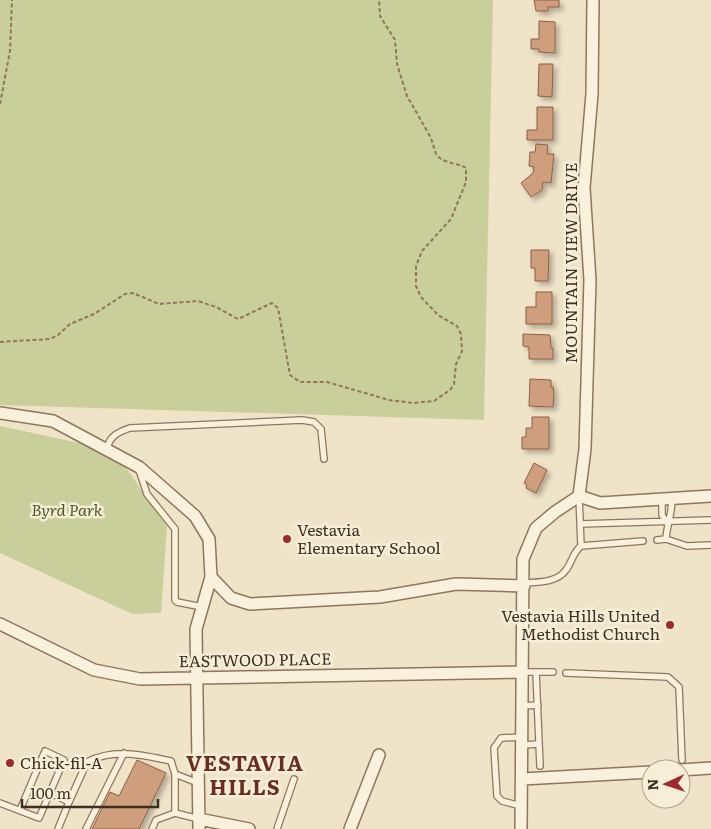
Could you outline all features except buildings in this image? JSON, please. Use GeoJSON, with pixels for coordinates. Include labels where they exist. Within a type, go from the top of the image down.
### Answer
{"type":"FeatureCollection","features":[{"type":"Feature","properties":{"kind":"street","name":"MOUNTAIN VIEW DRIVE"},"geometry":{"type":"LineString","coordinates":[[579,496],[585,450],[590,280],[584,188],[592,94],[593,0]]}},
{"type":"Feature","properties":{"kind":"street"},"geometry":{"type":"LineString","coordinates":[[0,413],[53,421],[107,448],[139,467],[195,516],[209,539],[211,577],[196,629],[199,824],[249,829]]}},
{"type":"Feature","properties":{"kind":"street"},"geometry":{"type":"LineString","coordinates":[[521,829],[523,558],[536,528],[579,496],[600,503],[711,496]]}},
{"type":"Feature","properties":{"kind":"street"},"geometry":{"type":"LineString","coordinates":[[211,577],[231,598],[250,604],[380,597],[456,584],[524,585]]}},
{"type":"Feature","properties":{"kind":"street","name":"EASTWOOD PLACE"},"geometry":{"type":"LineString","coordinates":[[0,624],[94,670],[140,679],[522,672]]}},
{"type":"Feature","properties":{"kind":"street"},"geometry":{"type":"LineString","coordinates":[[350,829],[379,755]]}},
{"type":"Feature","properties":{"kind":"street"},"geometry":{"type":"LineString","coordinates":[[691,766],[711,768]]}},
{"type":"Feature","properties":{"kind":"street"},"geometry":{"type":"LineString","coordinates":[[522,779],[641,773]]}},
{"type":"Feature","properties":{"kind":"lane"},"geometry":{"type":"LineString","coordinates":[[107,448],[109,440],[118,432],[130,428],[302,420],[314,422],[321,429],[324,459]]}},
{"type":"Feature","properties":{"kind":"lane"},"geometry":{"type":"LineString","coordinates":[[139,467],[147,494],[175,529],[175,600],[202,607]]}},
{"type":"Feature","properties":{"kind":"lane"},"geometry":{"type":"LineString","coordinates":[[579,496],[580,546]]}},
{"type":"Feature","properties":{"kind":"lane"},"geometry":{"type":"LineString","coordinates":[[667,499],[662,515],[667,522]]}},
{"type":"Feature","properties":{"kind":"lane"},"geometry":{"type":"LineString","coordinates":[[666,539],[667,522],[672,516],[667,499]]}},
{"type":"Feature","properties":{"kind":"lane"},"geometry":{"type":"LineString","coordinates":[[580,524],[711,520]]}},
{"type":"Feature","properties":{"kind":"lane"},"geometry":{"type":"LineString","coordinates":[[657,540],[666,539],[687,546],[711,545]]}},
{"type":"Feature","properties":{"kind":"lane"},"geometry":{"type":"LineString","coordinates":[[524,585],[556,578],[565,572],[580,546],[643,541]]}},
{"type":"Feature","properties":{"kind":"lane"},"geometry":{"type":"LineString","coordinates":[[522,672],[553,672]]}},
{"type":"Feature","properties":{"kind":"lane"},"geometry":{"type":"LineString","coordinates":[[536,672],[540,766]]}},
{"type":"Feature","properties":{"kind":"lane"},"geometry":{"type":"LineString","coordinates":[[566,673],[668,677],[675,682],[679,688],[681,759]]}},
{"type":"Feature","properties":{"kind":"lane"},"geometry":{"type":"LineString","coordinates":[[522,706],[538,705]]}},
{"type":"Feature","properties":{"kind":"lane"},"geometry":{"type":"LineString","coordinates":[[521,806],[502,801],[497,796],[494,748],[501,738],[539,744]]}},
{"type":"Feature","properties":{"kind":"lane"},"geometry":{"type":"LineString","coordinates":[[0,803],[39,818],[64,760],[45,751],[20,810]]}},
{"type":"Feature","properties":{"kind":"lane"},"geometry":{"type":"LineString","coordinates":[[58,829],[87,762],[110,753],[124,753],[171,761],[175,774],[175,814]]}},
{"type":"Feature","properties":{"kind":"lane"},"geometry":{"type":"LineString","coordinates":[[86,829],[124,753]]}},
{"type":"Feature","properties":{"kind":"lane"},"geometry":{"type":"LineString","coordinates":[[175,774],[198,783]]}},
{"type":"Feature","properties":{"kind":"lane"},"geometry":{"type":"LineString","coordinates":[[277,829],[294,779]]}},
{"type":"Feature","properties":{"kind":"lane"},"geometry":{"type":"LineString","coordinates":[[50,793],[69,802]]}},
{"type":"Feature","properties":{"kind":"lane"},"geometry":{"type":"LineString","coordinates":[[152,829],[156,820],[175,814],[199,824]]}},
{"type":"Feature","properties":{"kind":"path"},"geometry":{"type":"LineString","coordinates":[[0,104],[10,51],[12,0]]}},
{"type":"Feature","properties":{"kind":"path"},"geometry":{"type":"LineString","coordinates":[[0,342],[50,339],[58,335],[70,324],[94,314],[125,294],[133,293],[159,304],[198,302],[216,307],[232,318],[238,318],[272,303],[278,308],[282,341],[290,375],[293,379],[300,382],[327,382],[389,400],[413,403],[434,401],[450,390],[454,384],[456,364],[462,351],[461,334],[457,326],[438,315],[421,297],[416,286],[416,266],[422,251],[451,219],[466,182],[467,172],[466,168],[446,162],[436,154],[431,138],[407,96],[398,64],[395,40],[380,16],[379,0]]}},
{"type":"Feature","properties":{"kind":"green space"},"geometry":{"type":"Polygon","coordinates":[[[0,0],[493,0],[484,420],[0,405],[0,0]]]}},
{"type":"Feature","properties":{"kind":"green space","name":"Byrd Park"},"geometry":{"type":"Polygon","coordinates":[[[0,426],[84,444],[124,465],[167,526],[161,613],[132,614],[0,553],[0,426]]]}},
{"type":"Feature","properties":{"kind":"place","name":"Vestavia Elementary School"},"geometry":{"type":"Point","coordinates":[287,539]}},
{"type":"Feature","properties":{"kind":"place","name":"Vestavia Hills United Methodist Church"},"geometry":{"type":"Point","coordinates":[670,625]}},
{"type":"Feature","properties":{"kind":"place","name":"Chick-fil-A"},"geometry":{"type":"Point","coordinates":[10,763]}},
{"type":"Feature","properties":{"kind":"district","name":"VESTAVIA HILLS"},"geometry":{"type":"Point","coordinates":[245,776]}}]}
